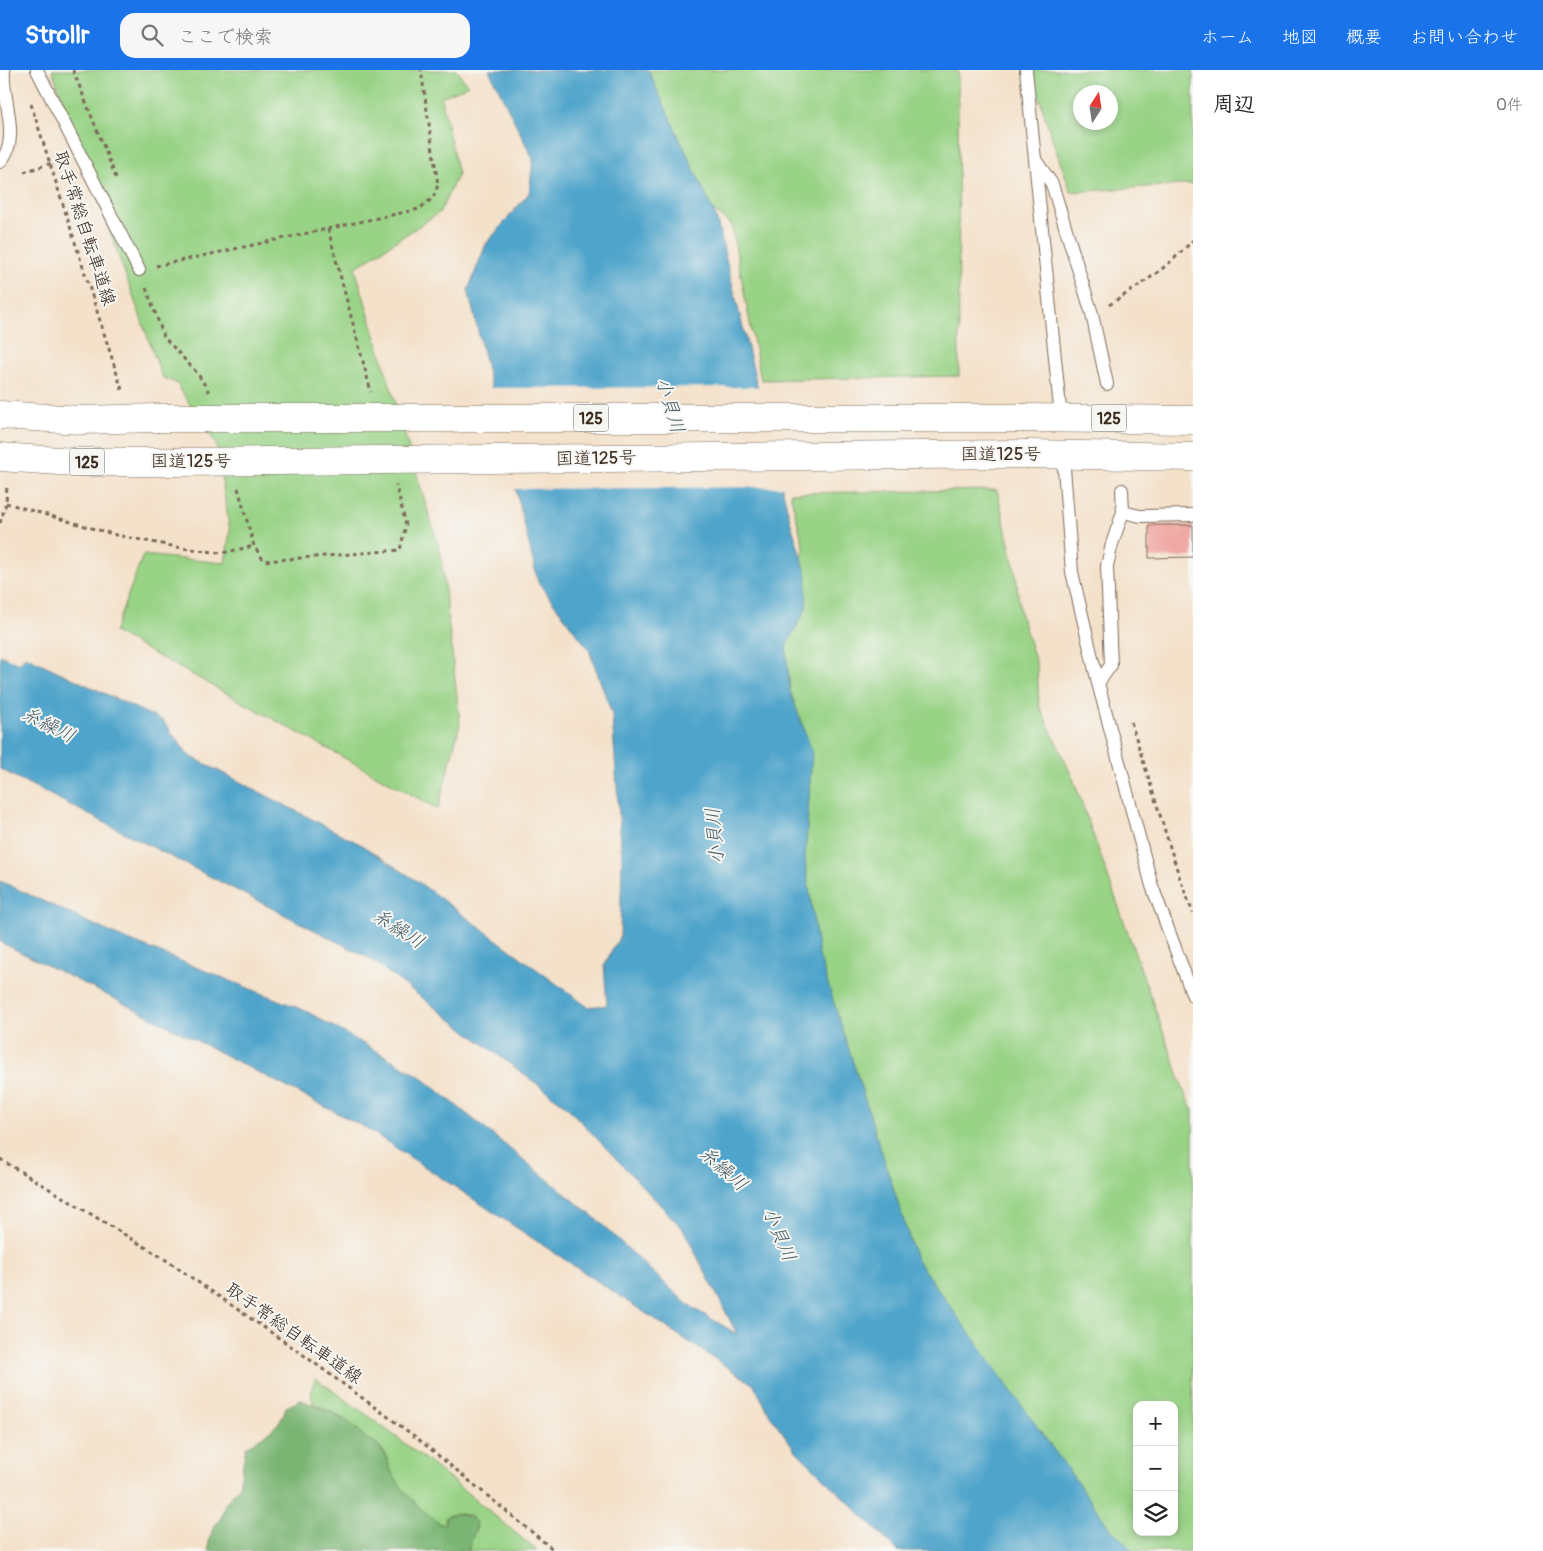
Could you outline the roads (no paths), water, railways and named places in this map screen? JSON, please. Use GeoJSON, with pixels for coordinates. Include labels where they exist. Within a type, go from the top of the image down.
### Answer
{"type":"FeatureCollection","features":[{"type":"Feature","properties":{"kind":"highway","name":"国道125号"},"geometry":{"type":"LineString","coordinates":[[0,415],[82,420],[156,418],[1061,418],[1193,420]]}},
{"type":"Feature","properties":{"kind":"highway","name":"国道125号"},"geometry":{"type":"LineString","coordinates":[[0,456],[74,462],[1028,454],[1193,457]]}},
{"type":"Feature","properties":{"kind":"lane"},"geometry":{"type":"LineString","coordinates":[[0,162],[6,156],[10,125],[3,78],[4,70]]}},
{"type":"Feature","properties":{"kind":"lane"},"geometry":{"type":"LineString","coordinates":[[37,70],[139,270]]}},
{"type":"Feature","properties":{"kind":"lane"},"geometry":{"type":"LineString","coordinates":[[1026,70],[1061,418]]}},
{"type":"Feature","properties":{"kind":"lane"},"geometry":{"type":"LineString","coordinates":[[1036,161],[1052,184],[1092,314],[1107,384]]}},
{"type":"Feature","properties":{"kind":"lane"},"geometry":{"type":"LineString","coordinates":[[1063,455],[1072,572],[1098,683],[1152,886],[1193,996]]}},
{"type":"Feature","properties":{"kind":"lane"},"geometry":{"type":"LineString","coordinates":[[1098,683],[1111,665],[1107,566],[1123,512],[1122,490]]}},
{"type":"Feature","properties":{"kind":"lane"},"geometry":{"type":"LineString","coordinates":[[1123,512],[1140,516],[1193,515]]}},
{"type":"Feature","properties":{"kind":"water"},"geometry":{"type":"Polygon","coordinates":[[[489,70],[648,70],[716,217],[791,524],[807,576],[806,608],[786,647],[790,691],[812,751],[805,861],[819,956],[916,1259],[1111,1529],[1133,1551],[898,1551],[796,1451],[770,1415],[754,1385],[366,1128],[149,1016],[0,942],[0,881],[118,936],[306,1011],[420,1076],[593,1216],[688,1305],[737,1334],[683,1229],[565,1105],[369,958],[0,769],[0,655],[19,664],[25,656],[163,721],[188,755],[360,844],[417,881],[588,1007],[607,1005],[604,965],[620,936],[622,859],[612,714],[589,650],[538,582],[468,290],[486,244],[529,193],[533,159],[489,70]]]}},
{"type":"Feature","properties":{"kind":"water label","name":"小貝川"},"geometry":{"type":"Point","coordinates":[671,405]}},
{"type":"Feature","properties":{"kind":"water label","name":"糸繰川"},"geometry":{"type":"Point","coordinates":[49,724]}},
{"type":"Feature","properties":{"kind":"water label","name":"小貝川"},"geometry":{"type":"Point","coordinates":[714,836]}},
{"type":"Feature","properties":{"kind":"water label","name":"糸繰川"},"geometry":{"type":"Point","coordinates":[399,928]}},
{"type":"Feature","properties":{"kind":"water label","name":"糸繰川"},"geometry":{"type":"Point","coordinates":[724,1168]}},
{"type":"Feature","properties":{"kind":"water label","name":"小貝川"},"geometry":{"type":"Point","coordinates":[780,1234]}}]}
